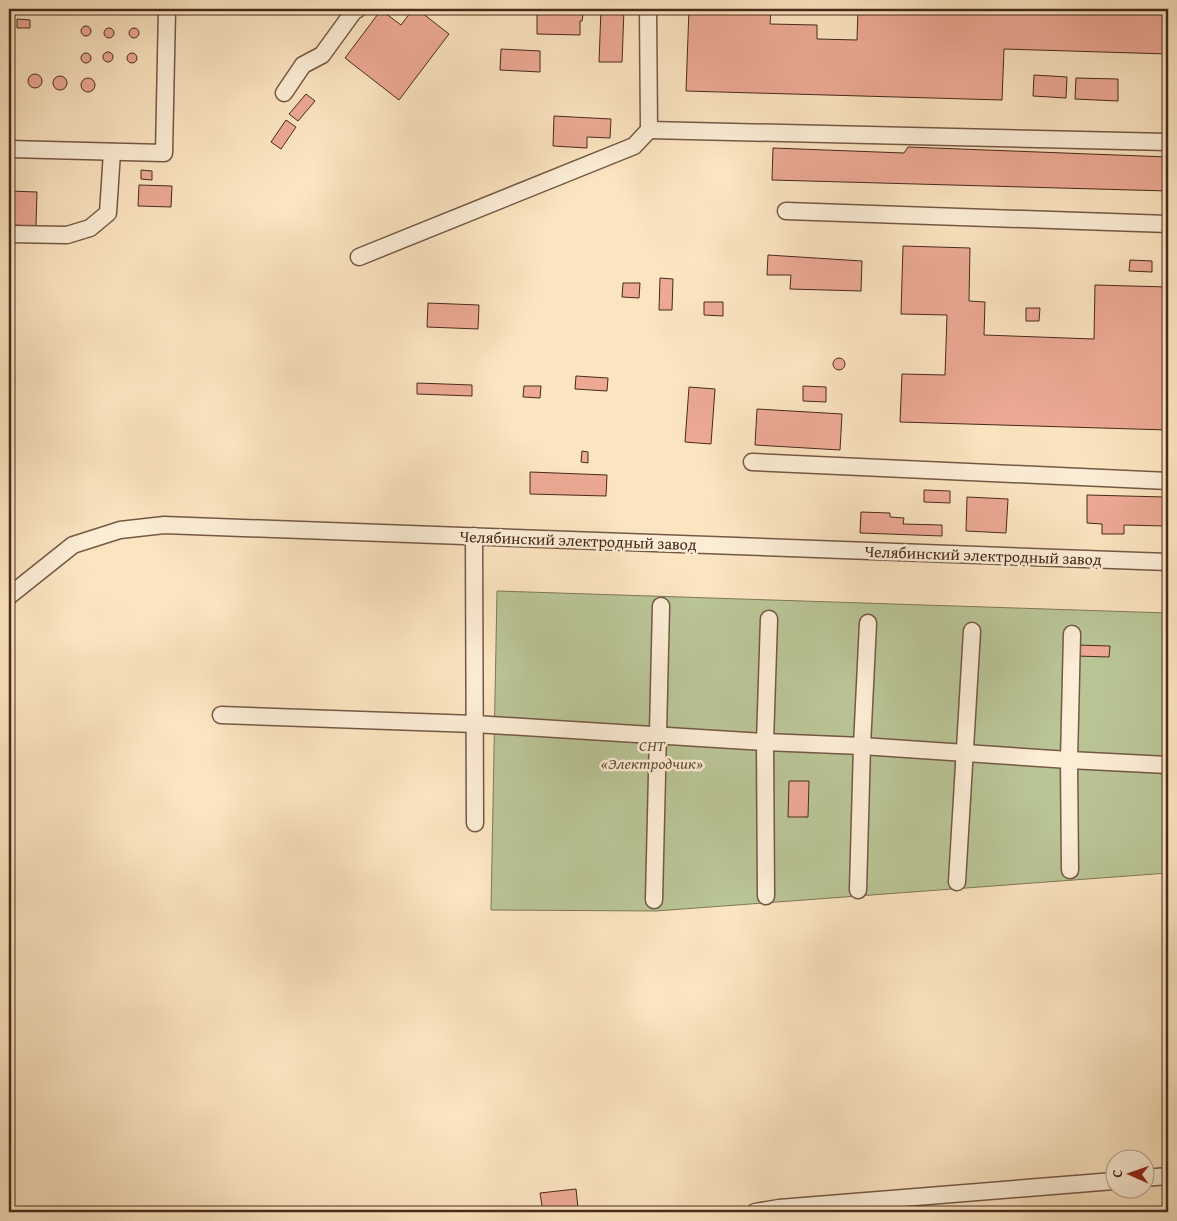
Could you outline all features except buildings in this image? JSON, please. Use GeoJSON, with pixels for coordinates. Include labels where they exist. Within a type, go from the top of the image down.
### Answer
{"type":"FeatureCollection","features":[{"type":"Feature","properties":{"kind":"street"},"geometry":{"type":"LineString","coordinates":[[9,149],[164,153],[168,9]]}},
{"type":"Feature","properties":{"kind":"street"},"geometry":{"type":"LineString","coordinates":[[284,93],[303,65],[322,54],[354,11],[358,9]]}},
{"type":"Feature","properties":{"kind":"street"},"geometry":{"type":"LineString","coordinates":[[359,257],[634,146],[649,130],[648,9]]}},
{"type":"Feature","properties":{"kind":"street"},"geometry":{"type":"LineString","coordinates":[[649,130],[1168,142]]}},
{"type":"Feature","properties":{"kind":"street"},"geometry":{"type":"LineString","coordinates":[[9,234],[67,235],[90,228],[108,213],[112,152]]}},
{"type":"Feature","properties":{"kind":"street"},"geometry":{"type":"LineString","coordinates":[[786,211],[1168,224]]}},
{"type":"Feature","properties":{"kind":"street"},"geometry":{"type":"LineString","coordinates":[[752,462],[1168,481]]}},
{"type":"Feature","properties":{"kind":"street","name":"Челябинский электродный завод"},"geometry":{"type":"LineString","coordinates":[[9,596],[73,545],[120,530],[164,525],[1164,565]]}},
{"type":"Feature","properties":{"kind":"street"},"geometry":{"type":"LineString","coordinates":[[474,536],[475,823]]}},
{"type":"Feature","properties":{"kind":"street"},"geometry":{"type":"LineString","coordinates":[[654,900],[661,606]]}},
{"type":"Feature","properties":{"kind":"street"},"geometry":{"type":"LineString","coordinates":[[766,896],[765,742],[769,619]]}},
{"type":"Feature","properties":{"kind":"street"},"geometry":{"type":"LineString","coordinates":[[858,890],[868,622]]}},
{"type":"Feature","properties":{"kind":"street"},"geometry":{"type":"LineString","coordinates":[[957,882],[972,631]]}},
{"type":"Feature","properties":{"kind":"street"},"geometry":{"type":"LineString","coordinates":[[1070,870],[1069,760],[1072,634]]}},
{"type":"Feature","properties":{"kind":"street"},"geometry":{"type":"LineString","coordinates":[[221,715],[475,724],[1168,765]]}},
{"type":"Feature","properties":{"kind":"street"},"geometry":{"type":"LineString","coordinates":[[1154,1177],[1168,1176]]}},
{"type":"Feature","properties":{"kind":"street"},"geometry":{"type":"LineString","coordinates":[[755,1212],[778,1208],[1104,1182]]}},
{"type":"Feature","properties":{"kind":"green space","name":"СНТ «Электродчик»"},"geometry":{"type":"Polygon","coordinates":[[[497,591],[1168,613],[1168,873],[656,911],[491,910],[497,591]]]}}]}
